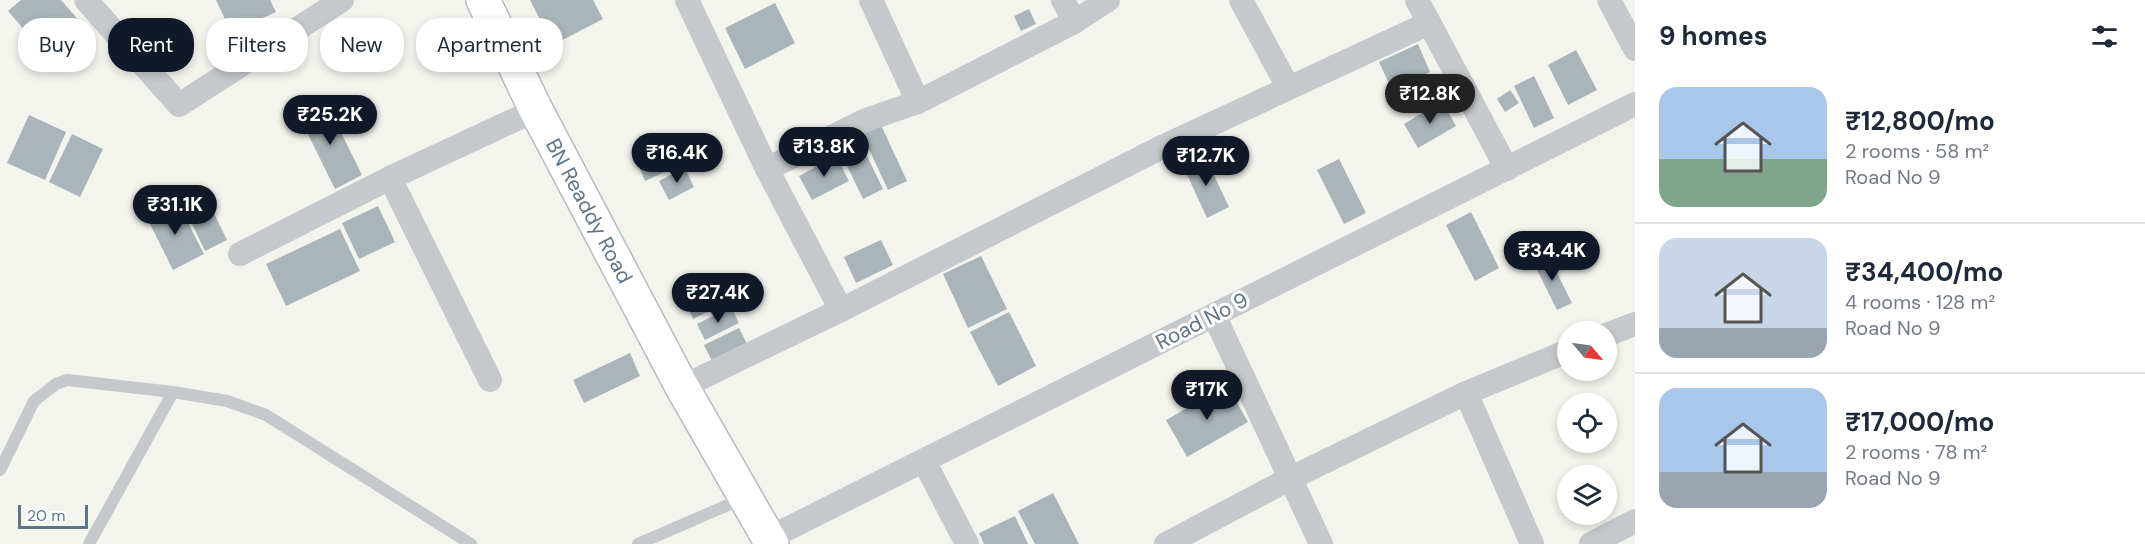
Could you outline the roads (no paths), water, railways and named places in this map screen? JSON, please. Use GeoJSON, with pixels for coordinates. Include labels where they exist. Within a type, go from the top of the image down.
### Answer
{"type":"FeatureCollection","features":[{"type":"Feature","properties":{"kind":"street"},"geometry":{"type":"LineString","coordinates":[[86,0],[179,105],[317,6],[342,0]]}},
{"type":"Feature","properties":{"kind":"street","name":"BN Readdy Road"},"geometry":{"type":"LineString","coordinates":[[483,0],[536,110],[682,387],[771,541]]}},
{"type":"Feature","properties":{"kind":"street"},"geometry":{"type":"LineString","coordinates":[[687,0],[767,169],[841,310]]}},
{"type":"Feature","properties":{"kind":"street"},"geometry":{"type":"LineString","coordinates":[[871,0],[918,102]]}},
{"type":"Feature","properties":{"kind":"street"},"geometry":{"type":"LineString","coordinates":[[1063,0],[1074,22]]}},
{"type":"Feature","properties":{"kind":"street"},"geometry":{"type":"LineString","coordinates":[[767,169],[866,120],[918,102],[1074,22],[1108,0]]}},
{"type":"Feature","properties":{"kind":"street"},"geometry":{"type":"LineString","coordinates":[[1241,0],[1288,87]]}},
{"type":"Feature","properties":{"kind":"street"},"geometry":{"type":"LineString","coordinates":[[1417,0],[1507,169]]}},
{"type":"Feature","properties":{"kind":"street"},"geometry":{"type":"LineString","coordinates":[[1610,0],[1635,49]]}},
{"type":"Feature","properties":{"kind":"street"},"geometry":{"type":"LineString","coordinates":[[682,387],[841,310],[1160,148],[1429,23]]}},
{"type":"Feature","properties":{"kind":"street","name":"Road No 9"},"geometry":{"type":"LineString","coordinates":[[771,541],[924,461],[1635,104]]}},
{"type":"Feature","properties":{"kind":"street"},"geometry":{"type":"LineString","coordinates":[[240,254],[390,178],[536,110]]}},
{"type":"Feature","properties":{"kind":"street"},"geometry":{"type":"LineString","coordinates":[[390,178],[490,380]]}},
{"type":"Feature","properties":{"kind":"street"},"geometry":{"type":"LineString","coordinates":[[1214,315],[1321,544]]}},
{"type":"Feature","properties":{"kind":"street"},"geometry":{"type":"LineString","coordinates":[[1617,331],[1635,324]]}},
{"type":"Feature","properties":{"kind":"street"},"geometry":{"type":"LineString","coordinates":[[1166,544],[1291,478],[1466,393],[1557,356]]}},
{"type":"Feature","properties":{"kind":"street"},"geometry":{"type":"LineString","coordinates":[[1466,393],[1532,544]]}},
{"type":"Feature","properties":{"kind":"street"},"geometry":{"type":"LineString","coordinates":[[924,461],[967,544]]}},
{"type":"Feature","properties":{"kind":"street"},"geometry":{"type":"LineString","coordinates":[[1590,544],[1635,521]]}},
{"type":"Feature","properties":{"kind":"lane"},"geometry":{"type":"LineString","coordinates":[[0,470],[34,401],[56,384],[67,380],[173,392],[227,401],[266,415],[471,544]]}},
{"type":"Feature","properties":{"kind":"lane"},"geometry":{"type":"LineString","coordinates":[[89,544],[173,392]]}},
{"type":"Feature","properties":{"kind":"lane"},"geometry":{"type":"LineString","coordinates":[[638,544],[746,497]]}}]}
